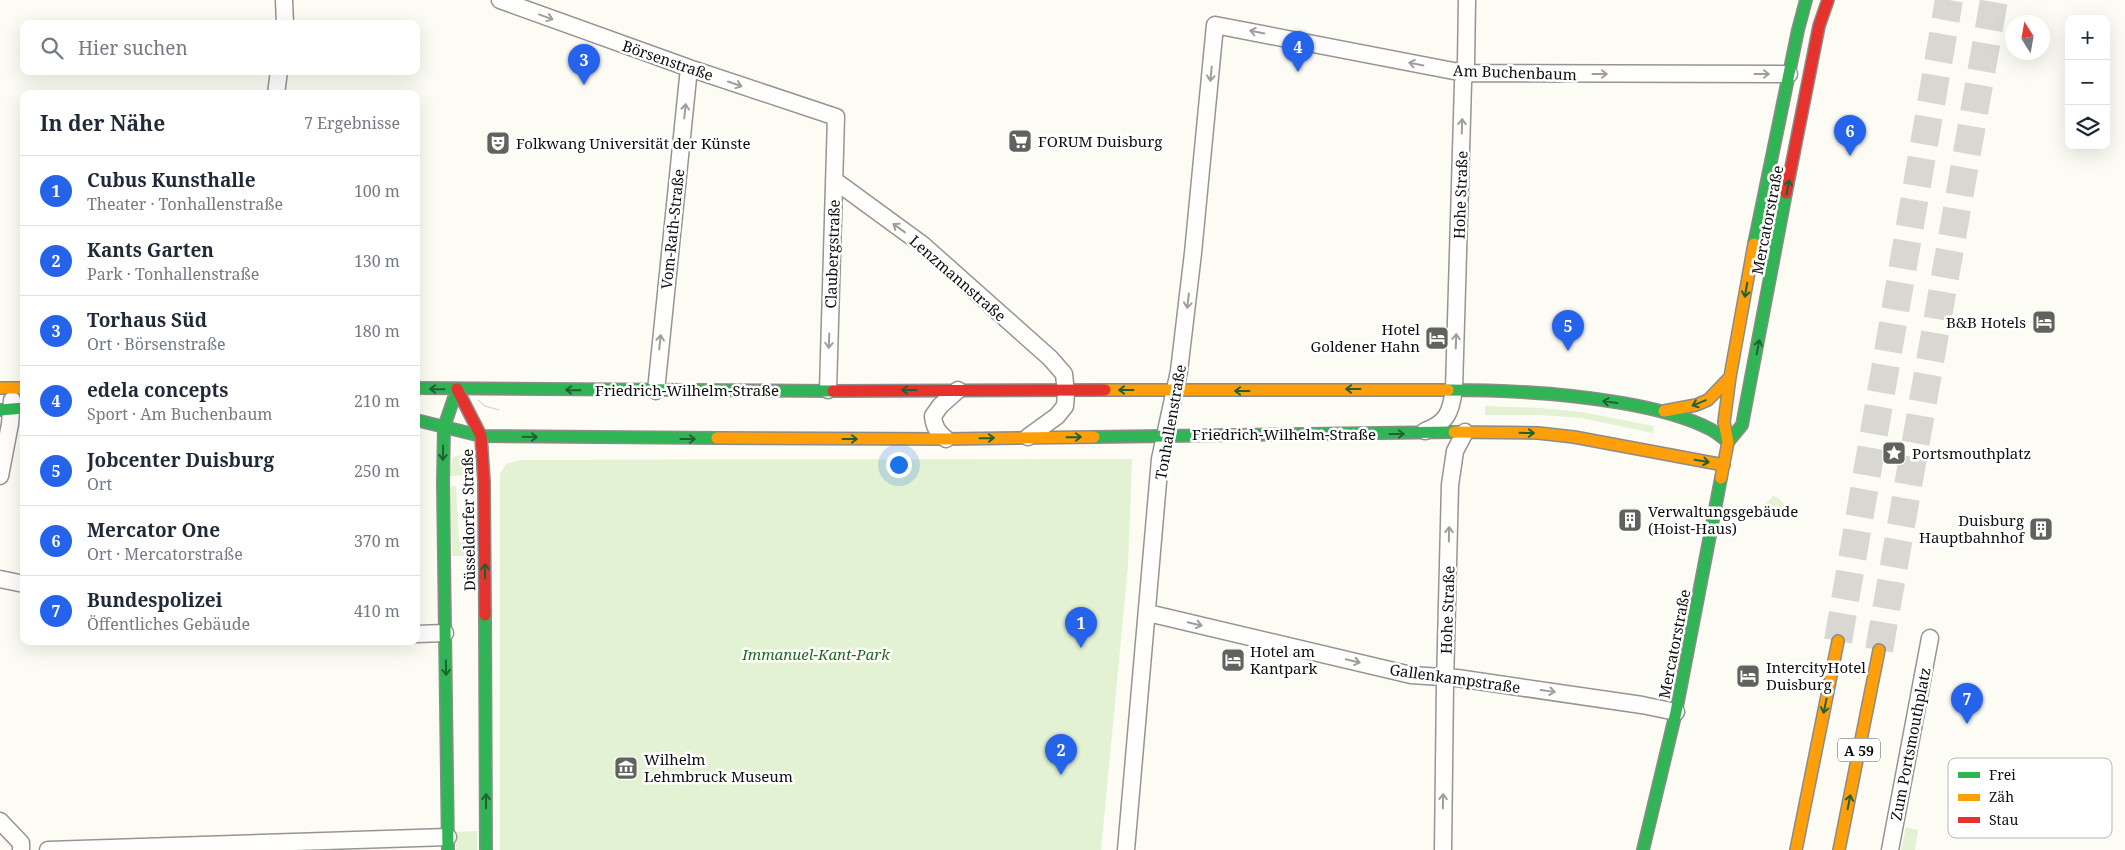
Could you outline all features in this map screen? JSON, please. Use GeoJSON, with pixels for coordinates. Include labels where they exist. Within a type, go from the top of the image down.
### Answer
{"type":"FeatureCollection","features":[{"type":"Feature","properties":{"kind":"main road","name":"Mercatorstraße"},"geometry":{"type":"LineString","coordinates":[[1643,850],[1676,712],[1724,465],[1728,442],[1724,422],[1730,377],[1789,74],[1806,0]]}},
{"type":"Feature","properties":{"kind":"main road","name":"Mercatorstraße"},"geometry":{"type":"LineString","coordinates":[[1728,442],[1742,426],[1744,418],[1814,50],[1819,26],[1828,0]]}},
{"type":"Feature","properties":{"kind":"main road","name":"Friedrich-Wilhelm-Straße"},"geometry":{"type":"LineString","coordinates":[[1658,411],[1696,405],[1708,400],[1730,377]]}},
{"type":"Feature","properties":{"kind":"main road","name":"Friedrich-Wilhelm-Straße"},"geometry":{"type":"LineString","coordinates":[[420,388],[656,391],[1066,389],[1509,390],[1559,395],[1658,411],[1707,427],[1728,442]]}},
{"type":"Feature","properties":{"kind":"main road","name":"Düsseldorfer Straße"},"geometry":{"type":"LineString","coordinates":[[448,844],[444,427],[457,389]]}},
{"type":"Feature","properties":{"kind":"main road","name":"Düsseldorfer Straße"},"geometry":{"type":"LineString","coordinates":[[457,389],[481,436],[484,482],[486,850]]}},
{"type":"Feature","properties":{"kind":"main road","name":"Friedrich-Wilhelm-Straße"},"geometry":{"type":"LineString","coordinates":[[420,421],[481,436],[639,438],[946,439],[1471,432],[1538,433],[1574,437],[1724,465]]}},
{"type":"Feature","properties":{"kind":"main road","name":"A 59"},"geometry":{"type":"LineString","coordinates":[[1796,850],[1838,641]]}},
{"type":"Feature","properties":{"kind":"main road","name":"A 59"},"geometry":{"type":"LineString","coordinates":[[1839,850],[1879,650]]}},
{"type":"Feature","properties":{"kind":"street"},"geometry":{"type":"LineString","coordinates":[[284,0],[285,20]]}},
{"type":"Feature","properties":{"kind":"street","name":"Börsenstraße"},"geometry":{"type":"LineString","coordinates":[[500,0],[689,68],[836,118]]}},
{"type":"Feature","properties":{"kind":"street","name":"Hohe Straße"},"geometry":{"type":"LineString","coordinates":[[1454,390],[1467,0]]}},
{"type":"Feature","properties":{"kind":"street","name":"Am Buchenbaum"},"geometry":{"type":"LineString","coordinates":[[1215,25],[1464,73],[1789,74]]}},
{"type":"Feature","properties":{"kind":"street","name":"Tonhallenstraße"},"geometry":{"type":"LineString","coordinates":[[1126,850],[1160,459],[1179,371],[1194,253],[1215,25]]}},
{"type":"Feature","properties":{"kind":"street","name":"Vom-Rath-Straße"},"geometry":{"type":"LineString","coordinates":[[656,391],[689,68]]}},
{"type":"Feature","properties":{"kind":"street"},"geometry":{"type":"LineString","coordinates":[[277,90],[278,75]]}},
{"type":"Feature","properties":{"kind":"street","name":"Claubergstraße"},"geometry":{"type":"LineString","coordinates":[[828,390],[836,118]]}},
{"type":"Feature","properties":{"kind":"street","name":"Lenzmannstraße"},"geometry":{"type":"LineString","coordinates":[[834,180],[923,245],[1050,358],[1064,374],[1066,389]]}},
{"type":"Feature","properties":{"kind":"street"},"geometry":{"type":"LineString","coordinates":[[0,476],[10,424],[12,388]]}},
{"type":"Feature","properties":{"kind":"street"},"geometry":{"type":"LineString","coordinates":[[1028,437],[1057,416],[1065,406],[1066,389]]}},
{"type":"Feature","properties":{"kind":"street"},"geometry":{"type":"LineString","coordinates":[[946,439],[934,425],[933,416],[940,406],[958,390]]}},
{"type":"Feature","properties":{"kind":"street","name":"Friedrich-Wilhelm-Straße"},"geometry":{"type":"LineString","coordinates":[[1419,433],[1436,427],[1445,419],[1452,407],[1454,390]]}},
{"type":"Feature","properties":{"kind":"street","name":"Hohe Straße"},"geometry":{"type":"LineString","coordinates":[[1443,850],[1450,485],[1455,451],[1471,432]]}},
{"type":"Feature","properties":{"kind":"street"},"geometry":{"type":"LineString","coordinates":[[0,579],[20,583]]}},
{"type":"Feature","properties":{"kind":"street","name":"Gallenkampstraße"},"geometry":{"type":"LineString","coordinates":[[1148,613],[1411,675],[1445,677],[1642,705],[1676,712]]}},
{"type":"Feature","properties":{"kind":"street"},"geometry":{"type":"LineString","coordinates":[[420,634],[445,633]]}},
{"type":"Feature","properties":{"kind":"street","name":"Zum Portsmouthplatz"},"geometry":{"type":"LineString","coordinates":[[1890,850],[1930,638]]}},
{"type":"Feature","properties":{"kind":"street"},"geometry":{"type":"LineString","coordinates":[[0,822],[21,846]]}},
{"type":"Feature","properties":{"kind":"street"},"geometry":{"type":"LineString","coordinates":[[48,850],[448,844]]}},
{"type":"Feature","properties":{"kind":"green space"},"geometry":{"type":"Polygon","coordinates":[[[1485,406],[1582,412],[1654,426],[1653,433],[1581,418],[1542,415],[1485,415],[1485,406]]]}},
{"type":"Feature","properties":{"kind":"green space"},"geometry":{"type":"Polygon","coordinates":[[[466,454],[472,458],[476,475],[449,476],[453,457],[466,454]]]}},
{"type":"Feature","properties":{"kind":"green space","name":"Immanuel-Kant-Park"},"geometry":{"type":"Polygon","coordinates":[[[1132,459],[1128,565],[1101,850],[500,850],[500,474],[506,464],[520,460],[1132,459]]]}},
{"type":"Feature","properties":{"kind":"green space"},"geometry":{"type":"Polygon","coordinates":[[[456,486],[459,542],[476,542],[476,572],[468,573],[468,556],[452,556],[449,487],[456,486]]]}},
{"type":"Feature","properties":{"kind":"green space"},"geometry":{"type":"Polygon","coordinates":[[[1773,496],[1784,504],[1790,518],[1772,516],[1765,512],[1766,503],[1773,496]]]}},
{"type":"Feature","properties":{"kind":"green space"},"geometry":{"type":"Polygon","coordinates":[[[1906,827],[1918,830],[1915,850],[1901,850],[1906,827]]]}},
{"type":"Feature","properties":{"kind":"green space"},"geometry":{"type":"Polygon","coordinates":[[[477,831],[477,850],[456,850],[455,832],[477,831]]]}},
{"type":"Feature","properties":{"kind":"tunnel"},"geometry":{"type":"LineString","coordinates":[[1838,641],[1949,0]]}},
{"type":"Feature","properties":{"kind":"tunnel"},"geometry":{"type":"LineString","coordinates":[[1879,650],[1994,0]]}},
{"type":"Feature","properties":{"kind":"tram line"},"geometry":{"type":"LineString","coordinates":[[478,400],[485,406],[499,410]]}},
{"type":"Feature","properties":{"kind":"traffic: fast"},"geometry":{"type":"LineString","coordinates":[[1754,244],[1798,30],[1806,0]]}},
{"type":"Feature","properties":{"kind":"traffic: fast"},"geometry":{"type":"LineString","coordinates":[[1728,442],[1742,425],[1786,193]]}},
{"type":"Feature","properties":{"kind":"traffic: fast"},"geometry":{"type":"LineString","coordinates":[[420,388],[833,391]]}},
{"type":"Feature","properties":{"kind":"traffic: fast"},"geometry":{"type":"LineString","coordinates":[[448,850],[443,483],[444,427],[457,389]]}},
{"type":"Feature","properties":{"kind":"traffic: fast"},"geometry":{"type":"LineString","coordinates":[[1448,390],[1557,394],[1633,405],[1667,413],[1700,424],[1728,442]]}},
{"type":"Feature","properties":{"kind":"traffic: fast"},"geometry":{"type":"LineString","coordinates":[[0,410],[20,408]]}},
{"type":"Feature","properties":{"kind":"traffic: fast"},"geometry":{"type":"LineString","coordinates":[[420,421],[481,436],[717,438]]}},
{"type":"Feature","properties":{"kind":"traffic: fast"},"geometry":{"type":"LineString","coordinates":[[1094,437],[1454,432]]}},
{"type":"Feature","properties":{"kind":"traffic: fast"},"geometry":{"type":"LineString","coordinates":[[1643,850],[1676,712],[1721,478]]}},
{"type":"Feature","properties":{"kind":"traffic: fast"},"geometry":{"type":"LineString","coordinates":[[485,615],[486,850]]}},
{"type":"Feature","properties":{"kind":"traffic: slow"},"geometry":{"type":"LineString","coordinates":[[1721,478],[1728,442],[1724,422],[1730,377],[1754,244]]}},
{"type":"Feature","properties":{"kind":"traffic: slow"},"geometry":{"type":"LineString","coordinates":[[1664,411],[1696,405],[1708,400],[1730,377]]}},
{"type":"Feature","properties":{"kind":"traffic: slow"},"geometry":{"type":"LineString","coordinates":[[0,388],[20,388]]}},
{"type":"Feature","properties":{"kind":"traffic: slow"},"geometry":{"type":"LineString","coordinates":[[1105,390],[1448,390]]}},
{"type":"Feature","properties":{"kind":"traffic: slow"},"geometry":{"type":"LineString","coordinates":[[1454,432],[1538,433],[1574,437],[1724,465]]}},
{"type":"Feature","properties":{"kind":"traffic: slow"},"geometry":{"type":"LineString","coordinates":[[717,438],[946,439],[1094,437]]}},
{"type":"Feature","properties":{"kind":"traffic: slow"},"geometry":{"type":"LineString","coordinates":[[1796,850],[1838,641]]}},
{"type":"Feature","properties":{"kind":"traffic: slow"},"geometry":{"type":"LineString","coordinates":[[1839,850],[1879,650]]}},
{"type":"Feature","properties":{"kind":"traffic: jam"},"geometry":{"type":"LineString","coordinates":[[1786,193],[1819,26],[1828,0]]}},
{"type":"Feature","properties":{"kind":"traffic: jam"},"geometry":{"type":"LineString","coordinates":[[457,389],[481,436],[484,482],[485,615]]}},
{"type":"Feature","properties":{"kind":"traffic: jam"},"geometry":{"type":"LineString","coordinates":[[833,391],[1105,390]]}},
{"type":"Feature","properties":{"kind":"place","name":"edela concepts"},"geometry":{"type":"Point","coordinates":[1298,72]}},
{"type":"Feature","properties":{"kind":"place","name":"Torhaus Süd"},"geometry":{"type":"Point","coordinates":[584,85]}},
{"type":"Feature","properties":{"kind":"place","name":"FORUM Duisburg"},"geometry":{"type":"Point","coordinates":[1020,141]}},
{"type":"Feature","properties":{"kind":"place","name":"Folkwang Universität der Künste"},"geometry":{"type":"Point","coordinates":[498,143]}},
{"type":"Feature","properties":{"kind":"place","name":"Mercator One"},"geometry":{"type":"Point","coordinates":[1850,156]}},
{"type":"Feature","properties":{"kind":"place","name":"B&B Hotels"},"geometry":{"type":"Point","coordinates":[2044,322]}},
{"type":"Feature","properties":{"kind":"place","name":"Hotel Goldener Hahn"},"geometry":{"type":"Point","coordinates":[1437,338]}},
{"type":"Feature","properties":{"kind":"place","name":"Jobcenter Duisburg"},"geometry":{"type":"Point","coordinates":[1568,351]}},
{"type":"Feature","properties":{"kind":"place","name":"Portsmouthplatz"},"geometry":{"type":"Point","coordinates":[1894,453]}},
{"type":"Feature","properties":{"kind":"place","name":"Verwaltungsgebäude (Hoist-Haus)"},"geometry":{"type":"Point","coordinates":[1630,520]}},
{"type":"Feature","properties":{"kind":"place","name":"Duisburg Hauptbahnhof"},"geometry":{"type":"Point","coordinates":[2041,529]}},
{"type":"Feature","properties":{"kind":"place","name":"Cubus Kunsthalle"},"geometry":{"type":"Point","coordinates":[1081,648]}},
{"type":"Feature","properties":{"kind":"place","name":"Hotel am Kantpark"},"geometry":{"type":"Point","coordinates":[1233,660]}},
{"type":"Feature","properties":{"kind":"place","name":"IntercityHotel Duisburg"},"geometry":{"type":"Point","coordinates":[1748,676]}},
{"type":"Feature","properties":{"kind":"place","name":"Bundespolizei"},"geometry":{"type":"Point","coordinates":[1967,724]}},
{"type":"Feature","properties":{"kind":"place","name":"Wilhelm Lehmbruck Museum"},"geometry":{"type":"Point","coordinates":[626,768]}},
{"type":"Feature","properties":{"kind":"place","name":"Kants Garten"},"geometry":{"type":"Point","coordinates":[1061,775]}}]}
